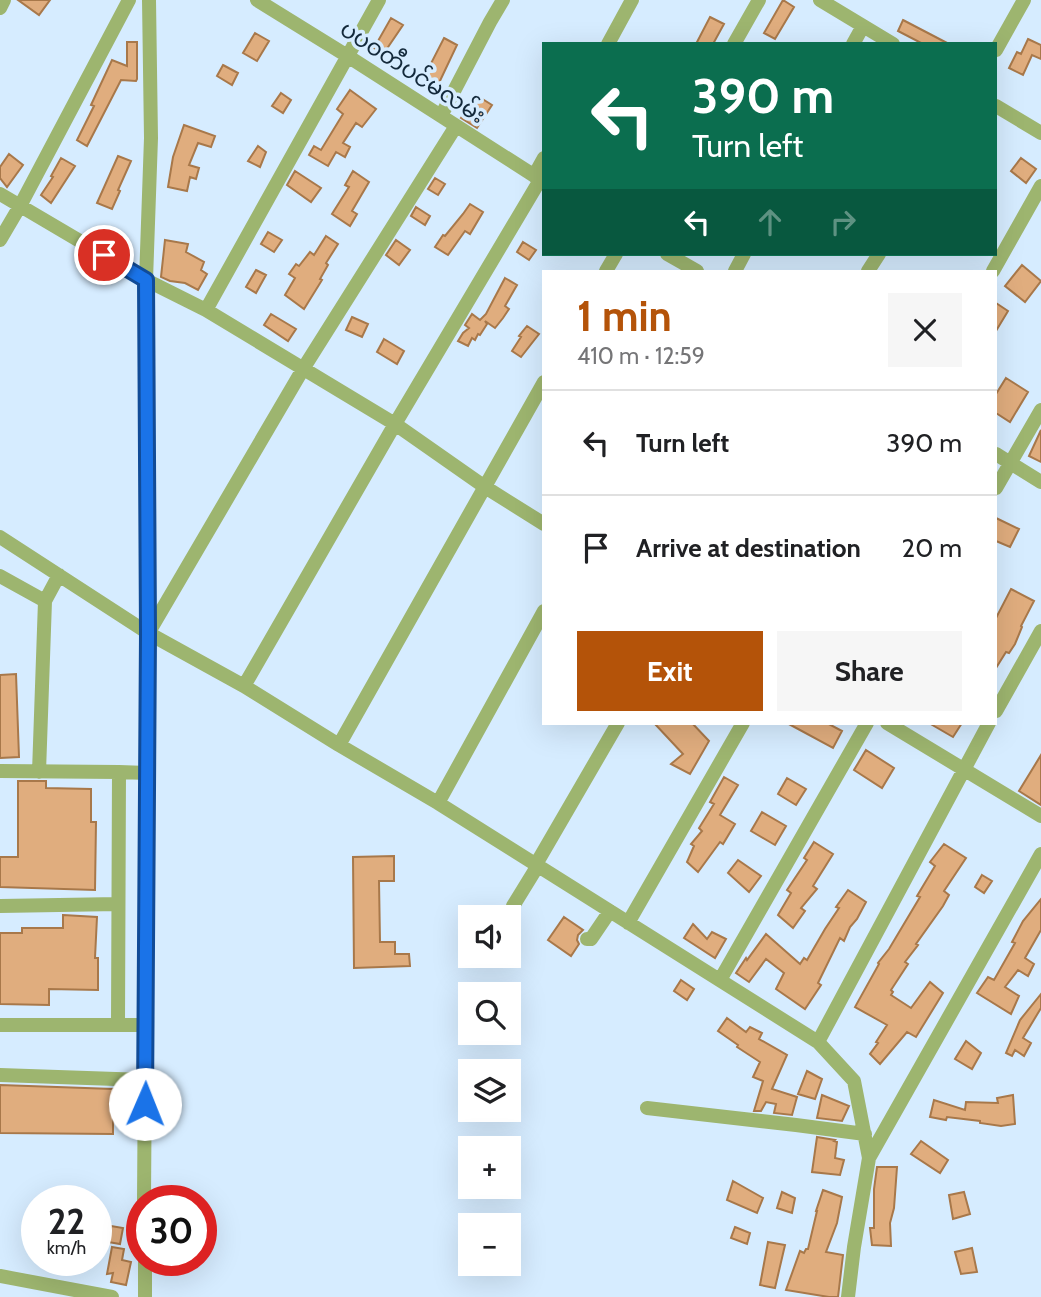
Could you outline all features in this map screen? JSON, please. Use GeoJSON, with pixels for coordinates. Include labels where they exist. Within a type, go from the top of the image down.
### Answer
{"type":"FeatureCollection","features":[{"type":"Feature","properties":{"kind":"street"},"geometry":{"type":"LineString","coordinates":[[0,8],[4,0]]}},
{"type":"Feature","properties":{"kind":"street"},"geometry":{"type":"LineString","coordinates":[[0,240],[129,0]]}},
{"type":"Feature","properties":{"kind":"street"},"geometry":{"type":"LineString","coordinates":[[144,1185],[148,633],[146,280],[151,138],[149,0]]}},
{"type":"Feature","properties":{"kind":"street","name":"ပပဝတီပင်မလမ်း"},"geometry":{"type":"LineString","coordinates":[[257,0],[540,179]]}},
{"type":"Feature","properties":{"kind":"street"},"geometry":{"type":"LineString","coordinates":[[206,310],[379,0]]}},
{"type":"Feature","properties":{"kind":"street"},"geometry":{"type":"LineString","coordinates":[[441,116],[503,0]]}},
{"type":"Feature","properties":{"kind":"street"},"geometry":{"type":"LineString","coordinates":[[609,42],[632,0]]}},
{"type":"Feature","properties":{"kind":"street"},"geometry":{"type":"LineString","coordinates":[[735,42],[759,0]]}},
{"type":"Feature","properties":{"kind":"street"},"geometry":{"type":"LineString","coordinates":[[820,0],[889,42]]}},
{"type":"Feature","properties":{"kind":"street"},"geometry":{"type":"LineString","coordinates":[[997,48],[1024,0]]}},
{"type":"Feature","properties":{"kind":"street"},"geometry":{"type":"LineString","coordinates":[[854,42],[863,26]]}},
{"type":"Feature","properties":{"kind":"street"},"geometry":{"type":"LineString","coordinates":[[997,107],[1041,133]]}},
{"type":"Feature","properties":{"kind":"street"},"geometry":{"type":"LineString","coordinates":[[148,633],[303,369],[456,126]]}},
{"type":"Feature","properties":{"kind":"street"},"geometry":{"type":"LineString","coordinates":[[244,686],[540,179]]}},
{"type":"Feature","properties":{"kind":"street"},"geometry":{"type":"LineString","coordinates":[[994,270],[1041,187]]}},
{"type":"Feature","properties":{"kind":"street"},"geometry":{"type":"LineString","coordinates":[[0,194],[146,280],[206,310],[395,424],[485,487],[542,523]]}},
{"type":"Feature","properties":{"kind":"street"},"geometry":{"type":"LineString","coordinates":[[671,256],[695,270]]}},
{"type":"Feature","properties":{"kind":"street"},"geometry":{"type":"LineString","coordinates":[[339,745],[542,386]]}},
{"type":"Feature","properties":{"kind":"street"},"geometry":{"type":"LineString","coordinates":[[997,486],[1041,410]]}},
{"type":"Feature","properties":{"kind":"street"},"geometry":{"type":"LineString","coordinates":[[997,455],[1041,482]]}},
{"type":"Feature","properties":{"kind":"street"},"geometry":{"type":"LineString","coordinates":[[0,537],[148,633],[244,686],[438,803],[818,1042],[855,1081],[869,1158],[848,1297]]}},
{"type":"Feature","properties":{"kind":"street"},"geometry":{"type":"LineString","coordinates":[[39,772],[45,601],[59,575]]}},
{"type":"Feature","properties":{"kind":"street"},"geometry":{"type":"LineString","coordinates":[[0,576],[45,601]]}},
{"type":"Feature","properties":{"kind":"street"},"geometry":{"type":"LineString","coordinates":[[438,803],[542,615]]}},
{"type":"Feature","properties":{"kind":"street"},"geometry":{"type":"LineString","coordinates":[[997,709],[1041,631]]}},
{"type":"Feature","properties":{"kind":"street"},"geometry":{"type":"LineString","coordinates":[[514,905],[617,725]]}},
{"type":"Feature","properties":{"kind":"street"},"geometry":{"type":"LineString","coordinates":[[628,923],[742,725]]}},
{"type":"Feature","properties":{"kind":"street"},"geometry":{"type":"LineString","coordinates":[[720,980],[866,725]]}},
{"type":"Feature","properties":{"kind":"street"},"geometry":{"type":"LineString","coordinates":[[890,725],[1041,816]]}},
{"type":"Feature","properties":{"kind":"street"},"geometry":{"type":"LineString","coordinates":[[818,1042],[988,725]]}},
{"type":"Feature","properties":{"kind":"street"},"geometry":{"type":"LineString","coordinates":[[0,772],[147,773]]}},
{"type":"Feature","properties":{"kind":"street"},"geometry":{"type":"LineString","coordinates":[[118,772],[118,1024]]}},
{"type":"Feature","properties":{"kind":"street"},"geometry":{"type":"LineString","coordinates":[[869,1158],[1041,854]]}},
{"type":"Feature","properties":{"kind":"street"},"geometry":{"type":"LineString","coordinates":[[0,906],[118,904]]}},
{"type":"Feature","properties":{"kind":"street"},"geometry":{"type":"LineString","coordinates":[[587,939],[591,939],[610,911]]}},
{"type":"Feature","properties":{"kind":"street"},"geometry":{"type":"LineString","coordinates":[[0,1025],[145,1026]]}},
{"type":"Feature","properties":{"kind":"street"},"geometry":{"type":"LineString","coordinates":[[0,1075],[145,1080]]}},
{"type":"Feature","properties":{"kind":"street"},"geometry":{"type":"LineString","coordinates":[[648,1108],[865,1134]]}},
{"type":"Feature","properties":{"kind":"street"},"geometry":{"type":"LineString","coordinates":[[0,1276],[111,1297]]}},
{"type":"Feature","properties":{"kind":"street"},"geometry":{"type":"LineString","coordinates":[[145,1276],[145,1297]]}},
{"type":"Feature","properties":{"kind":"building"},"geometry":{"type":"Polygon","coordinates":[[[18,0],[50,0],[39,15],[18,0]]]}},
{"type":"Feature","properties":{"kind":"building"},"geometry":{"type":"Polygon","coordinates":[[[783,0],[794,7],[775,39],[764,33],[783,0]]]}},
{"type":"Feature","properties":{"kind":"building"},"geometry":{"type":"Polygon","coordinates":[[[710,17],[724,24],[714,42],[697,42],[710,17]]]}},
{"type":"Feature","properties":{"kind":"building"},"geometry":{"type":"Polygon","coordinates":[[[391,18],[403,25],[384,53],[374,48],[391,18]]]}},
{"type":"Feature","properties":{"kind":"building"},"geometry":{"type":"Polygon","coordinates":[[[903,20],[945,42],[919,42],[898,31],[903,20]]]}},
{"type":"Feature","properties":{"kind":"building"},"geometry":{"type":"Polygon","coordinates":[[[255,33],[269,41],[257,61],[243,53],[255,33]]]}},
{"type":"Feature","properties":{"kind":"building"},"geometry":{"type":"Polygon","coordinates":[[[444,38],[457,45],[438,85],[424,77],[444,38]]]}},
{"type":"Feature","properties":{"kind":"building"},"geometry":{"type":"Polygon","coordinates":[[[1028,39],[1041,45],[1041,59],[1032,55],[1023,75],[1009,68],[1017,52],[1021,54],[1028,39]]]}},
{"type":"Feature","properties":{"kind":"building"},"geometry":{"type":"Polygon","coordinates":[[[127,42],[137,42],[137,79],[121,80],[87,146],[77,140],[112,60],[127,66],[127,42]]]}},
{"type":"Feature","properties":{"kind":"building"},"geometry":{"type":"Polygon","coordinates":[[[223,65],[238,73],[232,85],[217,76],[223,65]]]}},
{"type":"Feature","properties":{"kind":"building"},"geometry":{"type":"Polygon","coordinates":[[[350,90],[376,109],[362,127],[356,123],[343,143],[350,147],[345,157],[336,152],[328,166],[309,155],[314,146],[321,150],[343,114],[337,109],[350,90]]]}},
{"type":"Feature","properties":{"kind":"building"},"geometry":{"type":"Polygon","coordinates":[[[281,93],[291,100],[283,113],[272,106],[281,93]]]}},
{"type":"Feature","properties":{"kind":"building"},"geometry":{"type":"Polygon","coordinates":[[[476,95],[492,105],[477,128],[461,118],[476,95]]]}},
{"type":"Feature","properties":{"kind":"building"},"geometry":{"type":"Polygon","coordinates":[[[184,125],[215,136],[211,147],[198,143],[189,165],[199,168],[196,179],[190,177],[187,191],[168,187],[173,157],[184,125]]]}},
{"type":"Feature","properties":{"kind":"building"},"geometry":{"type":"Polygon","coordinates":[[[258,146],[266,152],[260,167],[248,161],[258,146]]]}},
{"type":"Feature","properties":{"kind":"building"},"geometry":{"type":"Polygon","coordinates":[[[9,154],[23,165],[7,187],[0,178],[0,167],[9,154]]]}},
{"type":"Feature","properties":{"kind":"building"},"geometry":{"type":"Polygon","coordinates":[[[118,156],[131,161],[112,209],[97,203],[118,156]]]}},
{"type":"Feature","properties":{"kind":"building"},"geometry":{"type":"Polygon","coordinates":[[[61,158],[75,166],[51,203],[41,195],[61,158]]]}},
{"type":"Feature","properties":{"kind":"building"},"geometry":{"type":"Polygon","coordinates":[[[1021,158],[1036,169],[1026,183],[1011,171],[1021,158]]]}},
{"type":"Feature","properties":{"kind":"building"},"geometry":{"type":"Polygon","coordinates":[[[295,171],[321,188],[311,202],[287,185],[295,171]]]}},
{"type":"Feature","properties":{"kind":"building"},"geometry":{"type":"Polygon","coordinates":[[[353,171],[369,182],[352,211],[357,214],[350,226],[332,214],[349,187],[345,185],[353,171]]]}},
{"type":"Feature","properties":{"kind":"building"},"geometry":{"type":"Polygon","coordinates":[[[435,178],[445,184],[438,195],[428,189],[435,178]]]}},
{"type":"Feature","properties":{"kind":"building"},"geometry":{"type":"Polygon","coordinates":[[[470,204],[483,212],[470,234],[465,231],[448,255],[435,247],[470,204]]]}},
{"type":"Feature","properties":{"kind":"building"},"geometry":{"type":"Polygon","coordinates":[[[416,207],[430,216],[425,225],[411,216],[416,207]]]}},
{"type":"Feature","properties":{"kind":"building"},"geometry":{"type":"Polygon","coordinates":[[[268,232],[282,240],[274,252],[261,244],[268,232]]]}},
{"type":"Feature","properties":{"kind":"building"},"geometry":{"type":"Polygon","coordinates":[[[326,236],[338,244],[326,263],[328,265],[320,279],[322,280],[304,309],[285,295],[295,278],[289,274],[310,252],[314,255],[326,236]]]}},
{"type":"Feature","properties":{"kind":"building"},"geometry":{"type":"Polygon","coordinates":[[[165,240],[188,244],[186,252],[204,262],[201,270],[207,274],[198,290],[185,283],[161,277],[165,240]]]}},
{"type":"Feature","properties":{"kind":"building"},"geometry":{"type":"Polygon","coordinates":[[[396,240],[410,250],[399,265],[386,255],[396,240]]]}},
{"type":"Feature","properties":{"kind":"building"},"geometry":{"type":"Polygon","coordinates":[[[523,242],[536,250],[529,260],[517,252],[523,242]]]}},
{"type":"Feature","properties":{"kind":"building"},"geometry":{"type":"Polygon","coordinates":[[[1022,265],[1041,281],[1025,302],[1005,286],[1022,265]]]}},
{"type":"Feature","properties":{"kind":"building"},"geometry":{"type":"Polygon","coordinates":[[[256,270],[266,275],[256,293],[246,287],[256,270]]]}},
{"type":"Feature","properties":{"kind":"building"},"geometry":{"type":"Polygon","coordinates":[[[505,278],[517,285],[505,306],[509,309],[503,318],[495,328],[485,321],[487,324],[480,335],[478,334],[475,340],[472,338],[468,346],[458,341],[469,328],[465,325],[472,314],[480,320],[486,314],[505,278]]]}},
{"type":"Feature","properties":{"kind":"building"},"geometry":{"type":"Polygon","coordinates":[[[997,304],[1008,311],[997,329],[997,304]]]}},
{"type":"Feature","properties":{"kind":"building"},"geometry":{"type":"Polygon","coordinates":[[[271,314],[296,329],[288,341],[264,325],[271,314]]]}},
{"type":"Feature","properties":{"kind":"building"},"geometry":{"type":"Polygon","coordinates":[[[352,317],[368,324],[362,337],[346,330],[352,317]]]}},
{"type":"Feature","properties":{"kind":"building"},"geometry":{"type":"Polygon","coordinates":[[[527,326],[539,334],[521,357],[512,351],[527,326]]]}},
{"type":"Feature","properties":{"kind":"building"},"geometry":{"type":"Polygon","coordinates":[[[384,339],[404,351],[397,364],[377,352],[384,339]]]}},
{"type":"Feature","properties":{"kind":"building"},"geometry":{"type":"Polygon","coordinates":[[[1006,378],[1028,392],[1010,422],[997,414],[997,392],[1006,378]]]}},
{"type":"Feature","properties":{"kind":"building"},"geometry":{"type":"Polygon","coordinates":[[[1041,430],[1041,462],[1029,456],[1041,430]]]}},
{"type":"Feature","properties":{"kind":"building"},"geometry":{"type":"Polygon","coordinates":[[[997,518],[1019,529],[1010,547],[997,541],[997,518]]]}},
{"type":"Feature","properties":{"kind":"building"},"geometry":{"type":"Polygon","coordinates":[[[1011,589],[1034,601],[1015,644],[997,666],[997,616],[1011,589]]]}},
{"type":"Feature","properties":{"kind":"building"},"geometry":{"type":"Polygon","coordinates":[[[16,674],[19,757],[0,758],[0,675],[16,674]]]}},
{"type":"Feature","properties":{"kind":"building"},"geometry":{"type":"Polygon","coordinates":[[[656,725],[694,725],[709,741],[690,774],[671,764],[683,754],[656,725]]]}},
{"type":"Feature","properties":{"kind":"building"},"geometry":{"type":"Polygon","coordinates":[[[791,725],[831,725],[842,731],[833,748],[791,725]]]}},
{"type":"Feature","properties":{"kind":"building"},"geometry":{"type":"Polygon","coordinates":[[[932,725],[961,725],[953,737],[932,725]]]}},
{"type":"Feature","properties":{"kind":"building"},"geometry":{"type":"Polygon","coordinates":[[[866,750],[894,768],[882,788],[854,770],[866,750]]]}},
{"type":"Feature","properties":{"kind":"building"},"geometry":{"type":"Polygon","coordinates":[[[1041,755],[1041,805],[1019,791],[1041,755]]]}},
{"type":"Feature","properties":{"kind":"building"},"geometry":{"type":"Polygon","coordinates":[[[724,777],[738,785],[720,815],[735,824],[723,844],[720,842],[698,872],[687,862],[694,846],[691,844],[702,831],[699,828],[714,804],[710,802],[724,777]]]}},
{"type":"Feature","properties":{"kind":"building"},"geometry":{"type":"Polygon","coordinates":[[[787,778],[806,789],[796,805],[778,794],[787,778]]]}},
{"type":"Feature","properties":{"kind":"building"},"geometry":{"type":"Polygon","coordinates":[[[18,781],[46,781],[46,788],[91,789],[91,822],[96,822],[95,890],[0,887],[0,857],[18,857],[18,781]]]}},
{"type":"Feature","properties":{"kind":"building"},"geometry":{"type":"Polygon","coordinates":[[[762,812],[786,826],[775,845],[751,831],[762,812]]]}},
{"type":"Feature","properties":{"kind":"building"},"geometry":{"type":"Polygon","coordinates":[[[814,842],[833,854],[813,886],[817,889],[801,908],[805,911],[793,928],[778,915],[791,893],[787,890],[807,860],[804,858],[814,842]]]}},
{"type":"Feature","properties":{"kind":"building"},"geometry":{"type":"Polygon","coordinates":[[[944,844],[966,858],[944,891],[949,895],[943,906],[905,962],[908,964],[891,990],[891,995],[911,1008],[930,982],[943,993],[916,1037],[907,1032],[880,1064],[870,1054],[887,1025],[855,1007],[878,963],[920,897],[917,896],[935,866],[930,862],[944,844]]]}},
{"type":"Feature","properties":{"kind":"building"},"geometry":{"type":"Polygon","coordinates":[[[394,856],[394,881],[379,881],[380,942],[395,942],[395,954],[409,954],[410,966],[354,968],[353,857],[394,856]]]}},
{"type":"Feature","properties":{"kind":"building"},"geometry":{"type":"Polygon","coordinates":[[[738,860],[761,876],[749,892],[728,873],[738,860]]]}},
{"type":"Feature","properties":{"kind":"building"},"geometry":{"type":"Polygon","coordinates":[[[982,875],[992,881],[984,893],[975,887],[982,875]]]}},
{"type":"Feature","properties":{"kind":"building"},"geometry":{"type":"Polygon","coordinates":[[[848,890],[866,902],[844,941],[840,938],[818,983],[821,985],[805,1009],[776,989],[784,973],[766,959],[749,982],[736,973],[766,934],[800,964],[804,958],[807,960],[848,890]]]}},
{"type":"Feature","properties":{"kind":"building"},"geometry":{"type":"Polygon","coordinates":[[[1041,899],[1041,930],[1025,958],[1034,964],[1028,976],[1018,970],[1005,987],[1019,996],[1011,1014],[977,993],[988,977],[994,980],[1015,943],[1012,942],[1023,921],[1041,899]]]}},
{"type":"Feature","properties":{"kind":"building"},"geometry":{"type":"Polygon","coordinates":[[[63,915],[97,917],[95,958],[98,958],[98,990],[49,989],[49,1005],[0,1004],[0,933],[22,933],[22,928],[63,928],[63,915]]]}},
{"type":"Feature","properties":{"kind":"building"},"geometry":{"type":"Polygon","coordinates":[[[564,917],[583,930],[578,935],[579,944],[571,956],[548,940],[564,917]]]}},
{"type":"Feature","properties":{"kind":"building"},"geometry":{"type":"Polygon","coordinates":[[[693,924],[707,939],[712,932],[726,939],[715,958],[684,938],[693,924]]]}},
{"type":"Feature","properties":{"kind":"building"},"geometry":{"type":"Polygon","coordinates":[[[681,980],[694,989],[687,1000],[674,991],[681,980]]]}},
{"type":"Feature","properties":{"kind":"building"},"geometry":{"type":"Polygon","coordinates":[[[1041,994],[1041,1008],[1023,1038],[1031,1043],[1024,1056],[1015,1050],[1012,1056],[1006,1053],[1020,1020],[1041,994]]]}},
{"type":"Feature","properties":{"kind":"building"},"geometry":{"type":"Polygon","coordinates":[[[727,1018],[746,1032],[750,1027],[762,1033],[759,1039],[787,1055],[772,1089],[797,1097],[792,1115],[774,1113],[776,1104],[766,1102],[761,1111],[754,1111],[763,1081],[753,1077],[760,1062],[718,1031],[727,1018]]]}},
{"type":"Feature","properties":{"kind":"building"},"geometry":{"type":"Polygon","coordinates":[[[966,1041],[981,1053],[972,1069],[955,1059],[966,1041]]]}},
{"type":"Feature","properties":{"kind":"building"},"geometry":{"type":"Polygon","coordinates":[[[807,1071],[822,1079],[815,1099],[798,1094],[807,1071]]]}},
{"type":"Feature","properties":{"kind":"building"},"geometry":{"type":"Polygon","coordinates":[[[0,1085],[113,1089],[113,1134],[0,1133],[0,1085]]]}},
{"type":"Feature","properties":{"kind":"building"},"geometry":{"type":"Polygon","coordinates":[[[822,1095],[849,1106],[842,1121],[817,1118],[822,1095]]]}},
{"type":"Feature","properties":{"kind":"building"},"geometry":{"type":"Polygon","coordinates":[[[1013,1095],[1015,1124],[1001,1126],[980,1121],[930,1117],[934,1100],[965,1110],[966,1102],[998,1103],[997,1098],[1013,1095]]]}},
{"type":"Feature","properties":{"kind":"building"},"geometry":{"type":"Polygon","coordinates":[[[817,1137],[837,1142],[835,1158],[844,1160],[840,1175],[812,1172],[817,1137]]]}},
{"type":"Feature","properties":{"kind":"building"},"geometry":{"type":"Polygon","coordinates":[[[921,1141],[948,1160],[940,1173],[911,1154],[921,1141]]]}},
{"type":"Feature","properties":{"kind":"building"},"geometry":{"type":"Polygon","coordinates":[[[877,1167],[897,1167],[894,1208],[890,1223],[891,1246],[872,1245],[870,1228],[874,1228],[877,1167]]]}},
{"type":"Feature","properties":{"kind":"building"},"geometry":{"type":"Polygon","coordinates":[[[733,1181],[763,1198],[757,1213],[727,1200],[733,1181]]]}},
{"type":"Feature","properties":{"kind":"building"},"geometry":{"type":"Polygon","coordinates":[[[823,1190],[842,1197],[837,1223],[826,1252],[843,1255],[838,1297],[786,1290],[800,1251],[804,1253],[808,1249],[823,1190]]]}},
{"type":"Feature","properties":{"kind":"building"},"geometry":{"type":"Polygon","coordinates":[[[782,1192],[795,1198],[792,1213],[777,1208],[782,1192]]]}},
{"type":"Feature","properties":{"kind":"building"},"geometry":{"type":"Polygon","coordinates":[[[964,1192],[970,1214],[953,1219],[949,1195],[964,1192]]]}},
{"type":"Feature","properties":{"kind":"building"},"geometry":{"type":"Polygon","coordinates":[[[112,1226],[123,1228],[120,1244],[112,1243],[112,1226]]]}},
{"type":"Feature","properties":{"kind":"building"},"geometry":{"type":"Polygon","coordinates":[[[735,1227],[750,1233],[747,1244],[731,1238],[735,1227]]]}},
{"type":"Feature","properties":{"kind":"building"},"geometry":{"type":"Polygon","coordinates":[[[768,1242],[785,1245],[775,1288],[760,1285],[768,1242]]]}},
{"type":"Feature","properties":{"kind":"building"},"geometry":{"type":"Polygon","coordinates":[[[112,1247],[124,1249],[122,1260],[126,1261],[126,1285],[111,1282],[112,1247]]]}},
{"type":"Feature","properties":{"kind":"building"},"geometry":{"type":"Polygon","coordinates":[[[972,1248],[977,1272],[961,1274],[955,1252],[972,1248]]]}},
{"type":"Feature","properties":{"kind":"route"},"geometry":{"type":"LineString","coordinates":[[104,255],[146,280],[148,633],[145,1104]]}}]}
